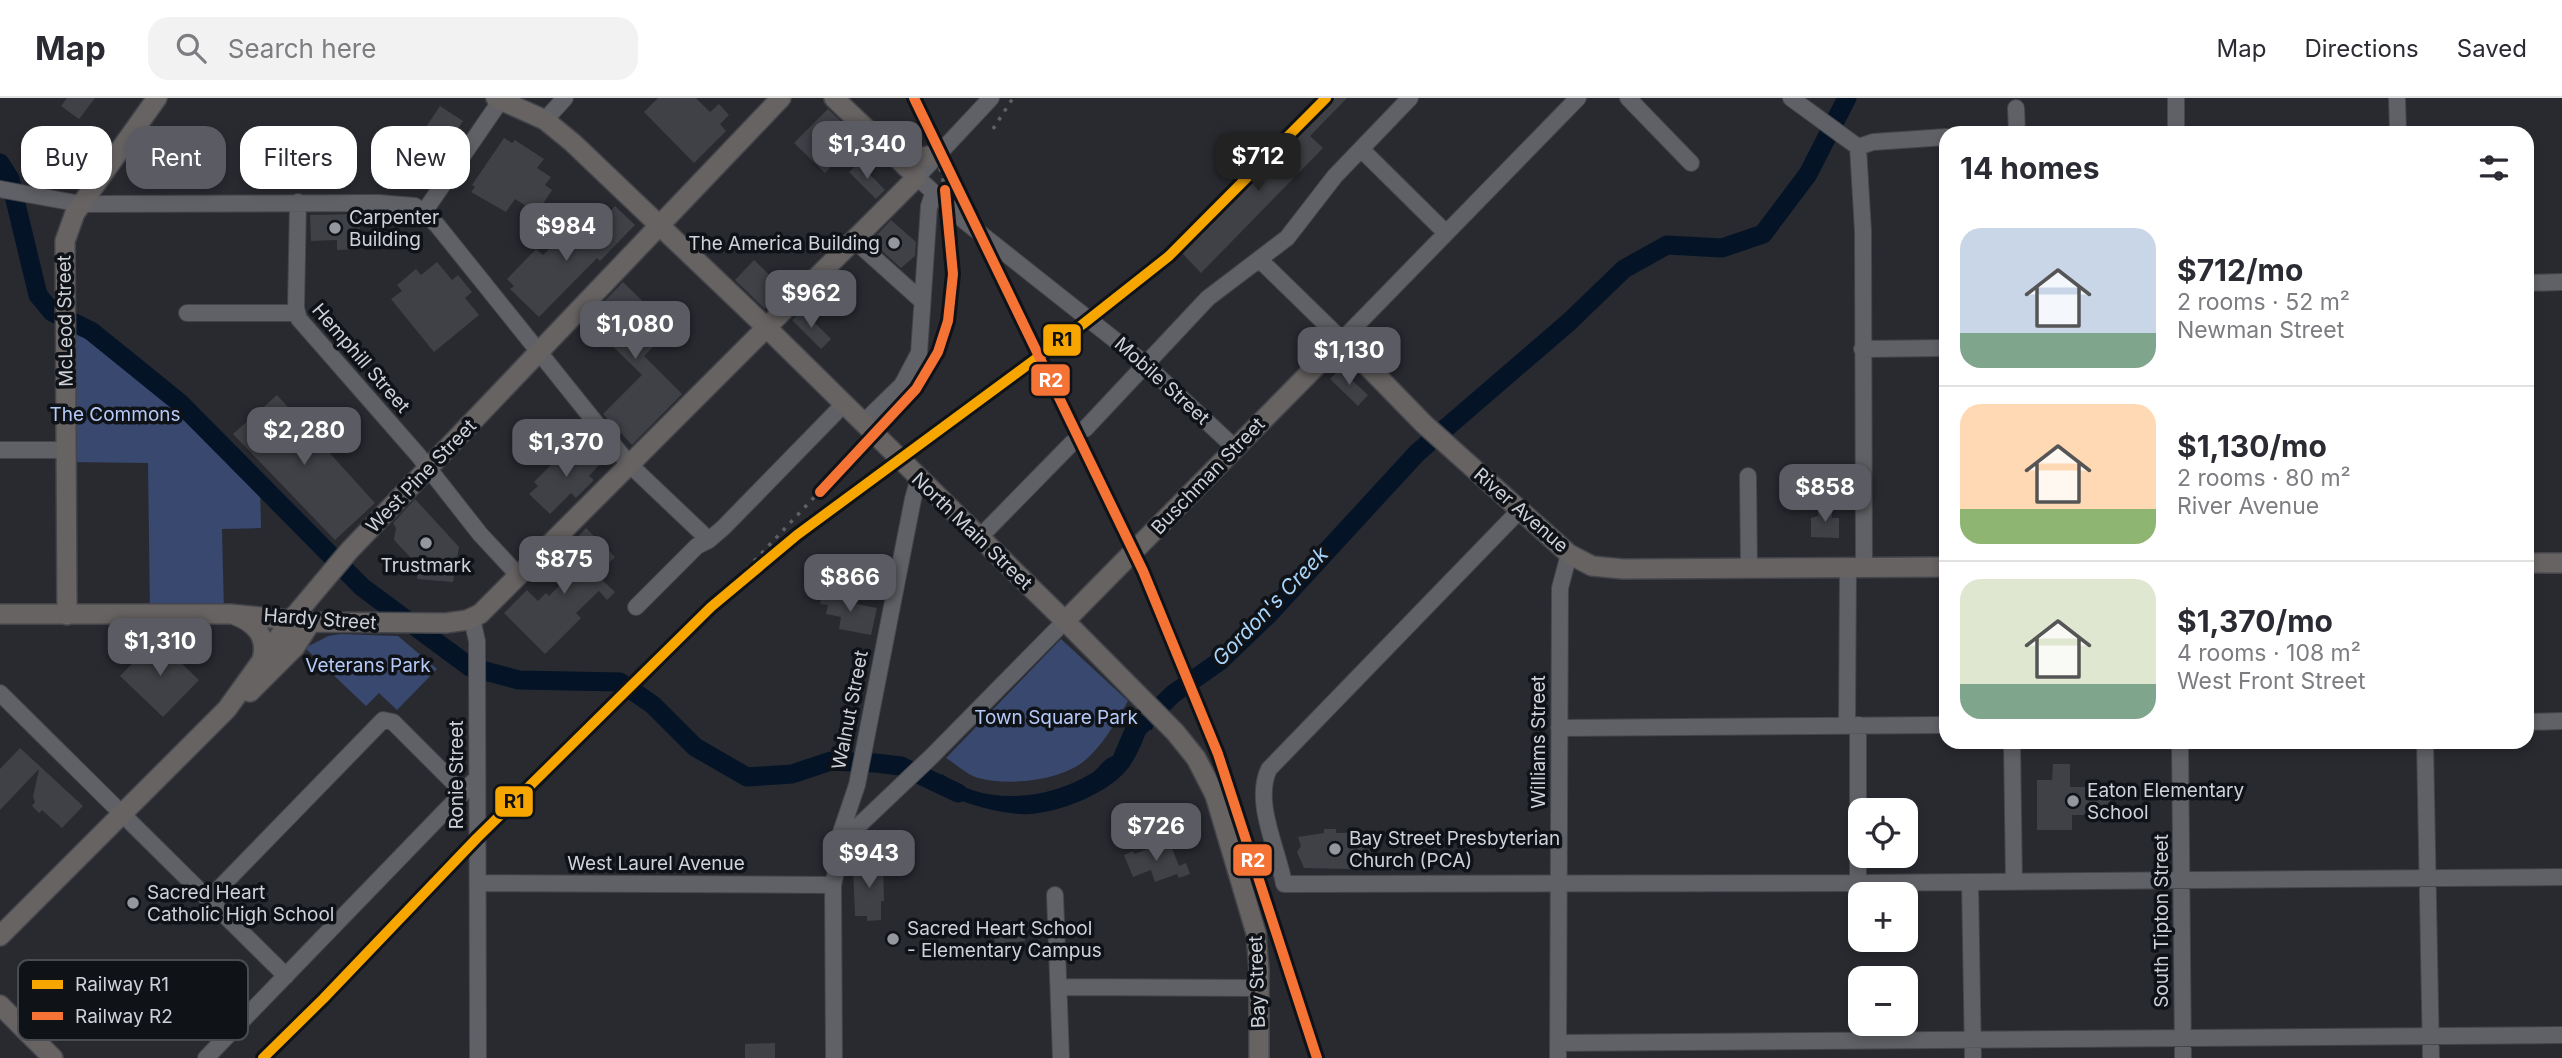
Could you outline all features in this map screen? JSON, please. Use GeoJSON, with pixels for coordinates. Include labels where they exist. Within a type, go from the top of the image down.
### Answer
{"type":"FeatureCollection","features":[{"type":"Feature","properties":{"kind":"main road","name":"McLeod Street"},"geometry":{"type":"LineString","coordinates":[[67,614],[65,241],[69,224],[81,204],[157,98]]}},
{"type":"Feature","properties":{"kind":"main road","name":"West Pine Street"},"geometry":{"type":"LineString","coordinates":[[227,709],[291,620],[349,551],[781,98]]}},
{"type":"Feature","properties":{"kind":"main road","name":"Mobile Street"},"geometry":{"type":"LineString","coordinates":[[834,98],[917,177]]}},
{"type":"Feature","properties":{"kind":"main road","name":"North Main Street"},"geometry":{"type":"LineString","coordinates":[[499,99],[545,120],[566,137],[766,327],[1163,719]]}},
{"type":"Feature","properties":{"kind":"main road"},"geometry":{"type":"LineString","coordinates":[[893,154],[916,158],[936,155]]}},
{"type":"Feature","properties":{"kind":"main road"},"geometry":{"type":"LineString","coordinates":[[472,619],[488,608],[628,463],[917,177]]}},
{"type":"Feature","properties":{"kind":"main road","name":"River Avenue"},"geometry":{"type":"LineString","coordinates":[[1342,340],[1424,424],[1519,511],[1569,554],[1587,564],[1608,568],[1939,567]]}},
{"type":"Feature","properties":{"kind":"main road","name":"Buschman Street"},"geometry":{"type":"LineString","coordinates":[[1065,621],[1342,340]]}},
{"type":"Feature","properties":{"kind":"main road"},"geometry":{"type":"LineString","coordinates":[[2534,563],[2562,563]]}},
{"type":"Feature","properties":{"kind":"main road"},"geometry":{"type":"LineString","coordinates":[[262,660],[264,644],[259,631],[240,614],[285,603],[322,582]]}},
{"type":"Feature","properties":{"kind":"main road"},"geometry":{"type":"LineString","coordinates":[[322,582],[316,597],[320,609],[335,623]]}},
{"type":"Feature","properties":{"kind":"main road","name":"Hardy Street"},"geometry":{"type":"LineString","coordinates":[[0,614],[240,614],[335,623],[446,623],[472,619]]}},
{"type":"Feature","properties":{"kind":"main road","name":"West Pine Street"},"geometry":{"type":"LineString","coordinates":[[0,936],[227,709],[251,691],[283,659],[311,622]]}},
{"type":"Feature","properties":{"kind":"main road","name":"Bay Street"},"geometry":{"type":"LineString","coordinates":[[1163,719],[1196,758],[1215,795],[1256,933],[1259,1058]]}},
{"type":"Feature","properties":{"kind":"main road"},"geometry":{"type":"LineString","coordinates":[[0,1005],[18,1023]]}},
{"type":"Feature","properties":{"kind":"main road"},"geometry":{"type":"LineString","coordinates":[[35,1040],[53,1058]]}},
{"type":"Feature","properties":{"kind":"street"},"geometry":{"type":"LineString","coordinates":[[545,120],[565,98]]}},
{"type":"Feature","properties":{"kind":"street"},"geometry":{"type":"LineString","coordinates":[[917,177],[991,98]]}},
{"type":"Feature","properties":{"kind":"street"},"geometry":{"type":"LineString","coordinates":[[1085,429],[1144,363],[1221,286],[1260,260],[1287,237],[1335,176],[1410,98]]}},
{"type":"Feature","properties":{"kind":"street","name":"Buschman Street"},"geometry":{"type":"LineString","coordinates":[[1342,340],[1578,98]]}},
{"type":"Feature","properties":{"kind":"street"},"geometry":{"type":"LineString","coordinates":[[1628,98],[1691,163]]}},
{"type":"Feature","properties":{"kind":"street"},"geometry":{"type":"LineString","coordinates":[[1791,98],[1854,145],[1939,137]]}},
{"type":"Feature","properties":{"kind":"street"},"geometry":{"type":"LineString","coordinates":[[2176,98],[2176,126]]}},
{"type":"Feature","properties":{"kind":"street"},"geometry":{"type":"LineString","coordinates":[[2398,98],[2398,126]]}},
{"type":"Feature","properties":{"kind":"street"},"geometry":{"type":"LineString","coordinates":[[424,212],[499,99]]}},
{"type":"Feature","properties":{"kind":"street"},"geometry":{"type":"LineString","coordinates":[[2016,108],[2017,126]]}},
{"type":"Feature","properties":{"kind":"street"},"geometry":{"type":"LineString","coordinates":[[1854,145],[1863,231],[1853,725],[1858,882]]}},
{"type":"Feature","properties":{"kind":"street"},"geometry":{"type":"LineString","coordinates":[[1362,149],[1445,232]]}},
{"type":"Feature","properties":{"kind":"street","name":"Mobile Street"},"geometry":{"type":"LineString","coordinates":[[917,177],[933,194],[1144,363],[1234,447]]}},
{"type":"Feature","properties":{"kind":"street"},"geometry":{"type":"LineString","coordinates":[[0,190],[81,204],[298,202],[411,205],[424,212],[628,463],[709,540]]}},
{"type":"Feature","properties":{"kind":"street"},"geometry":{"type":"LineString","coordinates":[[863,423],[902,385],[920,349],[929,206],[933,194]]}},
{"type":"Feature","properties":{"kind":"street"},"geometry":{"type":"LineString","coordinates":[[297,313],[298,202]]}},
{"type":"Feature","properties":{"kind":"street"},"geometry":{"type":"LineString","coordinates":[[853,239],[922,301]]}},
{"type":"Feature","properties":{"kind":"street","name":"River Avenue"},"geometry":{"type":"LineString","coordinates":[[1260,260],[1342,340]]}},
{"type":"Feature","properties":{"kind":"street"},"geometry":{"type":"LineString","coordinates":[[2534,283],[2562,282]]}},
{"type":"Feature","properties":{"kind":"street","name":"Hemphill Street"},"geometry":{"type":"LineString","coordinates":[[187,313],[297,313],[303,326],[519,576]]}},
{"type":"Feature","properties":{"kind":"street"},"geometry":{"type":"LineString","coordinates":[[1862,349],[1939,348]]}},
{"type":"Feature","properties":{"kind":"street"},"geometry":{"type":"LineString","coordinates":[[636,607],[697,546],[709,540],[844,404]]}},
{"type":"Feature","properties":{"kind":"street"},"geometry":{"type":"LineString","coordinates":[[979,538],[1072,443]]}},
{"type":"Feature","properties":{"kind":"street"},"geometry":{"type":"LineString","coordinates":[[0,450],[66,450]]}},
{"type":"Feature","properties":{"kind":"street"},"geometry":{"type":"LineString","coordinates":[[1748,476],[1749,569]]}},
{"type":"Feature","properties":{"kind":"street","name":"Walnut Street"},"geometry":{"type":"LineString","coordinates":[[834,1058],[833,885],[840,853],[839,838],[857,781],[919,478]]}},
{"type":"Feature","properties":{"kind":"street"},"geometry":{"type":"LineString","coordinates":[[1519,511],[1269,769],[1263,784],[1263,800],[1284,884],[1848,883]]}},
{"type":"Feature","properties":{"kind":"street","name":"Williams Street"},"geometry":{"type":"LineString","coordinates":[[1558,1050],[1560,588],[1569,554]]}},
{"type":"Feature","properties":{"kind":"street","name":"Ronie Street"},"geometry":{"type":"LineString","coordinates":[[472,619],[477,641],[478,1058]]}},
{"type":"Feature","properties":{"kind":"street","name":"Buschman Street"},"geometry":{"type":"LineString","coordinates":[[840,853],[853,831],[932,756],[1065,621]]}},
{"type":"Feature","properties":{"kind":"street"},"geometry":{"type":"LineString","coordinates":[[0,693],[286,976]]}},
{"type":"Feature","properties":{"kind":"street"},"geometry":{"type":"LineString","coordinates":[[208,900],[383,720],[393,722],[463,792]]}},
{"type":"Feature","properties":{"kind":"street"},"geometry":{"type":"LineString","coordinates":[[2534,722],[2562,721]]}},
{"type":"Feature","properties":{"kind":"street"},"geometry":{"type":"LineString","coordinates":[[1559,728],[1939,724]]}},
{"type":"Feature","properties":{"kind":"street"},"geometry":{"type":"LineString","coordinates":[[2012,749],[2014,882]]}},
{"type":"Feature","properties":{"kind":"street","name":"South Tipton Street"},"geometry":{"type":"LineString","coordinates":[[2180,749],[2183,1058]]}},
{"type":"Feature","properties":{"kind":"street"},"geometry":{"type":"LineString","coordinates":[[2425,749],[2431,1058]]}},
{"type":"Feature","properties":{"kind":"street"},"geometry":{"type":"LineString","coordinates":[[248,1015],[477,778]]}},
{"type":"Feature","properties":{"kind":"street","name":"Walnut Street"},"geometry":{"type":"LineString","coordinates":[[857,781],[861,804],[871,813]]}},
{"type":"Feature","properties":{"kind":"street"},"geometry":{"type":"LineString","coordinates":[[1918,882],[2562,877]]}},
{"type":"Feature","properties":{"kind":"street"},"geometry":{"type":"LineString","coordinates":[[1970,882],[1972,1050]]}},
{"type":"Feature","properties":{"kind":"street","name":"West Laurel Avenue"},"geometry":{"type":"LineString","coordinates":[[478,883],[833,885]]}},
{"type":"Feature","properties":{"kind":"street"},"geometry":{"type":"LineString","coordinates":[[1055,895],[1061,1058]]}},
{"type":"Feature","properties":{"kind":"street"},"geometry":{"type":"LineString","coordinates":[[1060,987],[1259,988]]}},
{"type":"Feature","properties":{"kind":"street"},"geometry":{"type":"LineString","coordinates":[[1558,1050],[1972,1050],[2183,1039],[2562,1035]]}},
{"type":"Feature","properties":{"kind":"street"},"geometry":{"type":"LineString","coordinates":[[206,1058],[224,1040]]}},
{"type":"Feature","properties":{"kind":"green space","name":"The Commons"},"geometry":{"type":"Polygon","coordinates":[[[64,318],[117,350],[142,370],[260,483],[261,528],[222,529],[224,614],[150,614],[148,463],[67,462],[64,318]]]}},
{"type":"Feature","properties":{"kind":"green space","name":"Veterans Park"},"geometry":{"type":"Polygon","coordinates":[[[328,636],[398,636],[437,669],[397,710],[379,693],[366,706],[305,648],[328,636]]]}},
{"type":"Feature","properties":{"kind":"green space","name":"Town Square Park"},"geometry":{"type":"Polygon","coordinates":[[[1061,639],[1128,701],[1108,734],[1090,756],[1073,768],[1047,778],[1004,782],[978,778],[946,758],[1061,639]]]}},
{"type":"Feature","properties":{"kind":"shaded area"},"geometry":{"type":"Polygon","coordinates":[[[1140,713],[1153,725],[1152,730],[1147,730],[1128,768],[1105,788],[1067,806],[1042,813],[1007,813],[965,802],[931,787],[942,774],[977,792],[996,795],[1036,794],[1056,789],[1092,773],[1113,756],[1128,721],[1140,713]]]}},
{"type":"Feature","properties":{"kind":"building"},"geometry":{"type":"Polygon","coordinates":[[[67,98],[95,98],[79,119],[61,106],[67,98]]]}},
{"type":"Feature","properties":{"kind":"building"},"geometry":{"type":"Polygon","coordinates":[[[658,98],[696,98],[710,112],[719,104],[729,115],[720,124],[726,131],[694,163],[644,112],[658,98]]]}},
{"type":"Feature","properties":{"kind":"building"},"geometry":{"type":"Polygon","coordinates":[[[1332,98],[1347,98],[1310,136],[1323,148],[1201,273],[1181,252],[1332,98]]]}},
{"type":"Feature","properties":{"kind":"building"},"geometry":{"type":"Polygon","coordinates":[[[440,106],[463,121],[460,126],[427,126],[440,106]]]}},
{"type":"Feature","properties":{"kind":"building"},"geometry":{"type":"Polygon","coordinates":[[[828,109],[859,138],[825,173],[794,143],[828,109]]]}},
{"type":"Feature","properties":{"kind":"building"},"geometry":{"type":"Polygon","coordinates":[[[504,138],[512,143],[515,140],[544,159],[537,168],[551,177],[545,185],[552,190],[537,213],[515,199],[506,212],[471,192],[475,187],[472,185],[504,138]]]}},
{"type":"Feature","properties":{"kind":"building"},"geometry":{"type":"Polygon","coordinates":[[[859,163],[885,190],[876,199],[849,172],[859,163]]]}},
{"type":"Feature","properties":{"kind":"building"},"geometry":{"type":"Polygon","coordinates":[[[615,206],[635,225],[600,261],[597,258],[539,317],[510,289],[514,286],[507,279],[536,249],[543,255],[557,241],[569,253],[615,206]]]}},
{"type":"Feature","properties":{"kind":"building","name":"Carpenter Building"},"geometry":{"type":"Polygon","coordinates":[[[359,214],[360,249],[337,250],[337,240],[311,241],[310,215],[359,214]]]}},
{"type":"Feature","properties":{"kind":"building","name":"The America Building"},"geometry":{"type":"Polygon","coordinates":[[[891,220],[916,242],[915,256],[901,268],[871,241],[891,220]]]}},
{"type":"Feature","properties":{"kind":"building"},"geometry":{"type":"Polygon","coordinates":[[[754,260],[785,290],[765,309],[735,280],[754,260]]]}},
{"type":"Feature","properties":{"kind":"building"},"geometry":{"type":"Polygon","coordinates":[[[437,262],[452,280],[458,275],[472,292],[465,298],[479,315],[434,352],[391,299],[402,291],[397,285],[416,269],[421,275],[437,262]]]}},
{"type":"Feature","properties":{"kind":"building"},"geometry":{"type":"Polygon","coordinates":[[[623,282],[671,329],[644,356],[682,394],[632,445],[603,414],[642,375],[586,320],[623,282]]]}},
{"type":"Feature","properties":{"kind":"building"},"geometry":{"type":"Polygon","coordinates":[[[802,310],[831,339],[821,349],[792,320],[802,310]]]}},
{"type":"Feature","properties":{"kind":"building"},"geometry":{"type":"Polygon","coordinates":[[[1340,369],[1368,395],[1358,406],[1330,379],[1340,369]]]}},
{"type":"Feature","properties":{"kind":"building"},"geometry":{"type":"Polygon","coordinates":[[[277,395],[375,503],[335,540],[233,434],[277,395]]]}},
{"type":"Feature","properties":{"kind":"building"},"geometry":{"type":"Polygon","coordinates":[[[583,443],[602,462],[589,476],[594,480],[576,498],[571,493],[550,514],[529,494],[538,486],[534,482],[555,461],[560,465],[583,443]]]}},
{"type":"Feature","properties":{"kind":"building","name":"Trustmark"},"geometry":{"type":"Polygon","coordinates":[[[415,499],[459,547],[453,582],[417,579],[419,557],[410,557],[394,540],[396,528],[393,523],[415,499]]]}},
{"type":"Feature","properties":{"kind":"building"},"geometry":{"type":"Polygon","coordinates":[[[1818,506],[1832,506],[1832,518],[1839,518],[1839,538],[1811,537],[1811,518],[1818,516],[1818,506]]]}},
{"type":"Feature","properties":{"kind":"building"},"geometry":{"type":"Polygon","coordinates":[[[586,528],[615,557],[597,575],[615,592],[607,600],[599,591],[576,613],[581,618],[545,654],[504,613],[527,590],[538,601],[546,593],[549,596],[574,571],[568,564],[580,552],[572,543],[586,528]]]}},
{"type":"Feature","properties":{"kind":"building"},"geometry":{"type":"Polygon","coordinates":[[[822,593],[852,599],[851,603],[877,608],[871,635],[839,629],[841,617],[826,614],[828,605],[820,604],[822,593]]]}},
{"type":"Feature","properties":{"kind":"building"},"geometry":{"type":"Polygon","coordinates":[[[156,639],[199,680],[163,717],[120,676],[156,639]]]}},
{"type":"Feature","properties":{"kind":"building"},"geometry":{"type":"Polygon","coordinates":[[[20,748],[83,806],[62,828],[42,810],[39,813],[32,806],[35,802],[33,797],[39,769],[0,810],[0,769],[20,748]]]}},
{"type":"Feature","properties":{"kind":"building","name":"Eaton Elementary School"},"geometry":{"type":"Polygon","coordinates":[[[2053,764],[2070,764],[2070,787],[2110,787],[2110,815],[2072,815],[2072,830],[2037,830],[2037,780],[2052,780],[2053,764]]]}},
{"type":"Feature","properties":{"kind":"building","name":"Bay Street Presbyterian Church (PCA)"},"geometry":{"type":"Polygon","coordinates":[[[1324,829],[1336,829],[1336,833],[1371,832],[1371,865],[1350,869],[1304,868],[1297,852],[1301,846],[1298,837],[1324,833],[1324,829]]]}},
{"type":"Feature","properties":{"kind":"building"},"geometry":{"type":"Polygon","coordinates":[[[1169,841],[1179,866],[1186,863],[1190,874],[1179,878],[1177,874],[1155,882],[1151,870],[1133,877],[1124,855],[1169,841]]]}},
{"type":"Feature","properties":{"kind":"building"},"geometry":{"type":"Polygon","coordinates":[[[883,862],[884,901],[881,901],[881,920],[867,921],[867,916],[855,916],[853,865],[883,862]]]}},
{"type":"Feature","properties":{"kind":"building"},"geometry":{"type":"Polygon","coordinates":[[[1023,919],[1025,941],[995,944],[994,936],[990,937],[989,928],[993,927],[992,923],[1023,919]]]}},
{"type":"Feature","properties":{"kind":"building"},"geometry":{"type":"Polygon","coordinates":[[[775,1043],[775,1058],[745,1058],[745,1044],[775,1043]]]}},
{"type":"Feature","properties":{"kind":"waterway","name":"Gordon's Creek"},"geometry":{"type":"LineString","coordinates":[[1132,741],[1136,730],[1173,694],[1220,661],[1268,615],[1417,453],[1569,322],[1624,269],[1667,245],[1722,248],[1763,234],[1808,174],[1847,98]]}},
{"type":"Feature","properties":{"kind":"waterway","name":"Gordon's Creek"},"geometry":{"type":"LineString","coordinates":[[0,163],[10,179],[38,295],[52,312],[91,331],[180,403],[362,587],[470,667],[519,680],[620,682],[653,705],[695,747],[747,777],[792,774],[831,761],[875,763],[901,766],[958,793]]}},
{"type":"Feature","properties":{"kind":"railway"},"geometry":{"type":"LineString","coordinates":[[914,98],[1143,571],[1218,754],[1317,1058]]}},
{"type":"Feature","properties":{"kind":"railway"},"geometry":{"type":"LineString","coordinates":[[993,129],[1013,98]]}},
{"type":"Feature","properties":{"kind":"railway"},"geometry":{"type":"LineString","coordinates":[[711,607],[916,389],[931,364],[942,337],[952,280],[951,222],[939,165]]}},
{"type":"Feature","properties":{"kind":"rail line","name":"R2"},"geometry":{"type":"LineString","coordinates":[[914,98],[1143,571],[1218,754],[1317,1058]]}},
{"type":"Feature","properties":{"kind":"rail line","name":"R1"},"geometry":{"type":"LineString","coordinates":[[263,1058],[477,838],[711,607],[797,535],[1083,324],[1169,256],[1326,98]]}},
{"type":"Feature","properties":{"kind":"rail line","name":"R2"},"geometry":{"type":"LineString","coordinates":[[820,492],[916,389],[938,352],[948,321],[953,274],[945,190]]}},
{"type":"Feature","properties":{"kind":"place","name":"Carpenter Building"},"geometry":{"type":"Point","coordinates":[335,228]}},
{"type":"Feature","properties":{"kind":"place","name":"The America Building"},"geometry":{"type":"Point","coordinates":[894,243]}},
{"type":"Feature","properties":{"kind":"place","name":"Trustmark"},"geometry":{"type":"Point","coordinates":[426,543]}},
{"type":"Feature","properties":{"kind":"place","name":"Eaton Elementary School"},"geometry":{"type":"Point","coordinates":[2073,801]}},
{"type":"Feature","properties":{"kind":"place","name":"Bay Street Presbyterian Church (PCA)"},"geometry":{"type":"Point","coordinates":[1335,849]}},
{"type":"Feature","properties":{"kind":"place","name":"Sacred Heart Catholic High School"},"geometry":{"type":"Point","coordinates":[133,903]}},
{"type":"Feature","properties":{"kind":"place","name":"Sacred Heart School - Elementary Campus"},"geometry":{"type":"Point","coordinates":[893,939]}}]}
